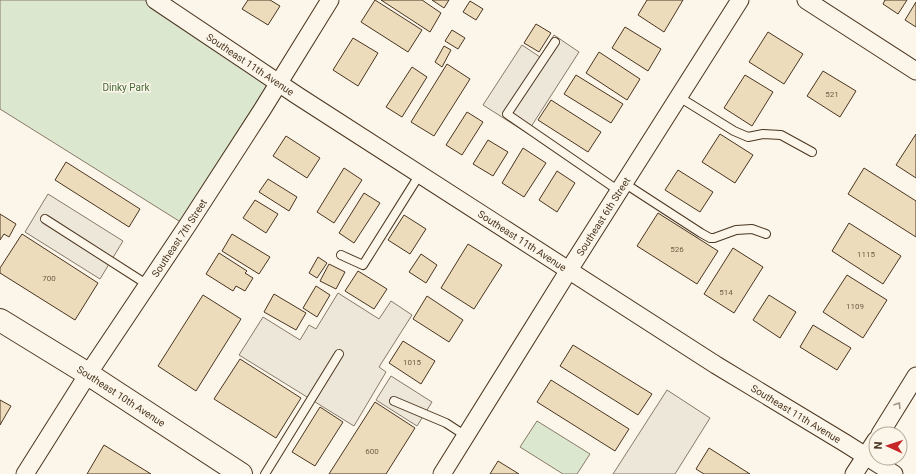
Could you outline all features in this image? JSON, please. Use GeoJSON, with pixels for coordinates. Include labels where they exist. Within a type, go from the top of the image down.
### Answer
{"type":"FeatureCollection","features":[{"type":"Feature","properties":{"kind":"street","name":"Southeast 11th Avenue"},"geometry":{"type":"LineString","coordinates":[[155,0],[278,83],[716,365],[894,474]]}},
{"type":"Feature","properties":{"kind":"street","name":"Southeast 7th Street"},"geometry":{"type":"LineString","coordinates":[[25,474],[88,374],[187,226],[262,110],[330,0]]}},
{"type":"Feature","properties":{"kind":"street","name":"Southeast 6th Street"},"geometry":{"type":"LineString","coordinates":[[442,474],[740,0]]}},
{"type":"Feature","properties":{"kind":"street"},"geometry":{"type":"LineString","coordinates":[[806,0],[916,71]]}},
{"type":"Feature","properties":{"kind":"street","name":"Southeast 10th Avenue"},"geometry":{"type":"LineString","coordinates":[[0,320],[88,374],[241,474]]}},
{"type":"Feature","properties":{"kind":"street"},"geometry":{"type":"LineString","coordinates":[[885,426],[916,376]]}},
{"type":"Feature","properties":{"kind":"street"},"geometry":{"type":"LineString","coordinates":[[854,474],[868,453]]}},
{"type":"Feature","properties":{"kind":"lane"},"geometry":{"type":"LineString","coordinates":[[555,42],[507,114],[622,187],[710,238],[736,230],[752,230],[766,234]]}},
{"type":"Feature","properties":{"kind":"lane"},"geometry":{"type":"LineString","coordinates":[[679,97],[734,132],[748,137],[763,134],[780,135],[812,152]]}},
{"type":"Feature","properties":{"kind":"lane"},"geometry":{"type":"LineString","coordinates":[[340,255],[363,266],[420,174]]}},
{"type":"Feature","properties":{"kind":"lane"},"geometry":{"type":"LineString","coordinates":[[45,219],[148,285]]}},
{"type":"Feature","properties":{"kind":"lane"},"geometry":{"type":"LineString","coordinates":[[266,474],[339,354]]}},
{"type":"Feature","properties":{"kind":"lane"},"geometry":{"type":"LineString","coordinates":[[394,401],[446,423],[466,436]]}},
{"type":"Feature","properties":{"kind":"green space","name":"Dinky Park"},"geometry":{"type":"Polygon","coordinates":[[[0,0],[150,0],[279,83],[187,226],[0,109],[0,0]]]}},
{"type":"Feature","properties":{"kind":"green space"},"geometry":{"type":"Polygon","coordinates":[[[537,421],[590,454],[577,474],[563,474],[520,447],[537,421]]]}},
{"type":"Feature","properties":{"kind":"shaded area"},"geometry":{"type":"Polygon","coordinates":[[[554,35],[579,52],[527,133],[483,105],[522,45],[540,57],[554,35]]]}},
{"type":"Feature","properties":{"kind":"shaded area"},"geometry":{"type":"Polygon","coordinates":[[[48,194],[123,241],[100,279],[25,232],[48,194]]]}},
{"type":"Feature","properties":{"kind":"shaded area"},"geometry":{"type":"Polygon","coordinates":[[[338,293],[379,319],[391,301],[412,315],[379,367],[386,372],[354,426],[239,355],[263,317],[300,340],[309,325],[316,329],[338,293]]]}},
{"type":"Feature","properties":{"kind":"shaded area"},"geometry":{"type":"Polygon","coordinates":[[[391,376],[432,402],[417,426],[376,400],[391,376]]]}},
{"type":"Feature","properties":{"kind":"shaded area"},"geometry":{"type":"Polygon","coordinates":[[[667,390],[710,418],[675,474],[613,474],[667,390]]]}},
{"type":"Feature","properties":{"kind":"building"},"geometry":{"type":"Polygon","coordinates":[[[248,0],[270,0],[280,6],[268,25],[242,9],[248,0]]]}},
{"type":"Feature","properties":{"kind":"building"},"geometry":{"type":"Polygon","coordinates":[[[375,0],[422,30],[408,52],[361,22],[375,0]]]}},
{"type":"Feature","properties":{"kind":"building"},"geometry":{"type":"Polygon","coordinates":[[[381,0],[422,0],[441,13],[430,32],[381,0]]]}},
{"type":"Feature","properties":{"kind":"building"},"geometry":{"type":"Polygon","coordinates":[[[432,0],[449,0],[444,8],[432,0]]]}},
{"type":"Feature","properties":{"kind":"building"},"geometry":{"type":"Polygon","coordinates":[[[647,0],[683,0],[664,32],[638,15],[647,0]]]}},
{"type":"Feature","properties":{"kind":"building"},"geometry":{"type":"Polygon","coordinates":[[[885,0],[907,0],[898,14],[883,4],[885,0]]]}},
{"type":"Feature","properties":{"kind":"building"},"geometry":{"type":"Polygon","coordinates":[[[470,1],[483,9],[476,20],[463,12],[470,1]]]}},
{"type":"Feature","properties":{"kind":"building"},"geometry":{"type":"Polygon","coordinates":[[[916,2],[916,27],[905,20],[916,2]]]}},
{"type":"Feature","properties":{"kind":"building"},"geometry":{"type":"Polygon","coordinates":[[[536,24],[551,33],[539,52],[524,43],[536,24]]]}},
{"type":"Feature","properties":{"kind":"building"},"geometry":{"type":"Polygon","coordinates":[[[625,27],[661,49],[648,71],[612,48],[625,27]]]}},
{"type":"Feature","properties":{"kind":"building"},"geometry":{"type":"Polygon","coordinates":[[[452,30],[465,38],[458,49],[445,41],[452,30]]]}},
{"type":"Feature","properties":{"kind":"building"},"geometry":{"type":"Polygon","coordinates":[[[768,32],[803,54],[784,84],[749,62],[768,32]]]}},
{"type":"Feature","properties":{"kind":"building"},"geometry":{"type":"Polygon","coordinates":[[[353,38],[378,53],[358,86],[333,70],[353,38]]]}},
{"type":"Feature","properties":{"kind":"building"},"geometry":{"type":"Polygon","coordinates":[[[444,46],[451,50],[442,67],[435,62],[444,46]]]}},
{"type":"Feature","properties":{"kind":"building"},"geometry":{"type":"Polygon","coordinates":[[[599,52],[640,79],[627,100],[586,73],[599,52]]]}},
{"type":"Feature","properties":{"kind":"building"},"geometry":{"type":"Polygon","coordinates":[[[447,64],[470,79],[434,136],[411,122],[447,64]]]}},
{"type":"Feature","properties":{"kind":"building"},"geometry":{"type":"Polygon","coordinates":[[[412,67],[427,77],[402,117],[386,107],[412,67]]]}},
{"type":"Feature","properties":{"kind":"building"},"geometry":{"type":"Polygon","coordinates":[[[823,71],[856,91],[840,117],[807,96],[823,71]]]}},
{"type":"Feature","properties":{"kind":"building"},"geometry":{"type":"Polygon","coordinates":[[[576,75],[623,104],[611,123],[564,94],[576,75]]]}},
{"type":"Feature","properties":{"kind":"building"},"geometry":{"type":"Polygon","coordinates":[[[745,75],[773,92],[752,126],[724,108],[745,75]]]}},
{"type":"Feature","properties":{"kind":"building"},"geometry":{"type":"Polygon","coordinates":[[[551,100],[601,132],[588,152],[538,120],[551,100]]]}},
{"type":"Feature","properties":{"kind":"building"},"geometry":{"type":"Polygon","coordinates":[[[467,112],[483,122],[462,155],[446,145],[467,112]]]}},
{"type":"Feature","properties":{"kind":"building"},"geometry":{"type":"Polygon","coordinates":[[[720,134],[753,155],[735,183],[702,162],[720,134]]]}},
{"type":"Feature","properties":{"kind":"building"},"geometry":{"type":"Polygon","coordinates":[[[916,134],[916,178],[896,165],[916,134]]]}},
{"type":"Feature","properties":{"kind":"building"},"geometry":{"type":"Polygon","coordinates":[[[286,136],[320,158],[307,178],[273,156],[286,136]]]}},
{"type":"Feature","properties":{"kind":"building"},"geometry":{"type":"Polygon","coordinates":[[[488,140],[508,152],[493,176],[473,164],[488,140]]]}},
{"type":"Feature","properties":{"kind":"building"},"geometry":{"type":"Polygon","coordinates":[[[523,148],[546,163],[524,197],[502,183],[523,148]]]}},
{"type":"Feature","properties":{"kind":"building"},"geometry":{"type":"Polygon","coordinates":[[[66,162],[140,209],[129,227],[55,180],[66,162]]]}},
{"type":"Feature","properties":{"kind":"building"},"geometry":{"type":"Polygon","coordinates":[[[344,168],[362,180],[334,223],[317,212],[344,168]]]}},
{"type":"Feature","properties":{"kind":"building"},"geometry":{"type":"Polygon","coordinates":[[[864,168],[916,201],[916,237],[848,194],[864,168]]]}},
{"type":"Feature","properties":{"kind":"building"},"geometry":{"type":"Polygon","coordinates":[[[678,170],[713,192],[700,212],[665,190],[678,170]]]}},
{"type":"Feature","properties":{"kind":"building"},"geometry":{"type":"Polygon","coordinates":[[[557,171],[575,183],[557,212],[539,200],[557,171]]]}},
{"type":"Feature","properties":{"kind":"building"},"geometry":{"type":"Polygon","coordinates":[[[268,179],[297,197],[289,211],[259,192],[268,179]]]}},
{"type":"Feature","properties":{"kind":"building"},"geometry":{"type":"Polygon","coordinates":[[[364,193],[380,203],[354,243],[339,233],[364,193]]]}},
{"type":"Feature","properties":{"kind":"building"},"geometry":{"type":"Polygon","coordinates":[[[255,200],[278,214],[266,233],[243,218],[255,200]]]}},
{"type":"Feature","properties":{"kind":"building"},"geometry":{"type":"Polygon","coordinates":[[[658,213],[718,251],[697,284],[637,246],[658,213]]]}},
{"type":"Feature","properties":{"kind":"building"},"geometry":{"type":"Polygon","coordinates":[[[0,214],[16,224],[9,237],[4,234],[0,240],[0,214]]]}},
{"type":"Feature","properties":{"kind":"building"},"geometry":{"type":"Polygon","coordinates":[[[404,215],[426,229],[410,254],[388,240],[404,215]]]}},
{"type":"Feature","properties":{"kind":"building"},"geometry":{"type":"Polygon","coordinates":[[[849,223],[901,256],[883,284],[832,251],[849,223]]]}},
{"type":"Feature","properties":{"kind":"building"},"geometry":{"type":"Polygon","coordinates":[[[22,234],[98,283],[75,320],[0,273],[0,268],[22,234]]]}},
{"type":"Feature","properties":{"kind":"building"},"geometry":{"type":"Polygon","coordinates":[[[232,234],[270,257],[259,274],[222,251],[232,234]]]}},
{"type":"Feature","properties":{"kind":"building"},"geometry":{"type":"Polygon","coordinates":[[[468,244],[502,265],[474,309],[441,288],[468,244]]]}},
{"type":"Feature","properties":{"kind":"building"},"geometry":{"type":"Polygon","coordinates":[[[733,248],[763,267],[734,313],[704,294],[733,248]]]}},
{"type":"Feature","properties":{"kind":"building"},"geometry":{"type":"Polygon","coordinates":[[[219,253],[247,271],[245,273],[253,278],[245,291],[236,286],[233,291],[206,274],[219,253]]]}},
{"type":"Feature","properties":{"kind":"building"},"geometry":{"type":"Polygon","coordinates":[[[421,254],[437,265],[426,283],[409,272],[421,254]]]}},
{"type":"Feature","properties":{"kind":"building"},"geometry":{"type":"Polygon","coordinates":[[[318,257],[327,263],[317,278],[309,273],[318,257]]]}},
{"type":"Feature","properties":{"kind":"building"},"geometry":{"type":"Polygon","coordinates":[[[329,264],[345,272],[336,289],[320,281],[329,264]]]}},
{"type":"Feature","properties":{"kind":"building"},"geometry":{"type":"Polygon","coordinates":[[[358,271],[387,289],[374,309],[345,291],[358,271]]]}},
{"type":"Feature","properties":{"kind":"building"},"geometry":{"type":"Polygon","coordinates":[[[847,275],[887,300],[863,338],[823,312],[847,275]]]}},
{"type":"Feature","properties":{"kind":"building"},"geometry":{"type":"Polygon","coordinates":[[[316,286],[330,295],[317,317],[303,308],[316,286]]]}},
{"type":"Feature","properties":{"kind":"building"},"geometry":{"type":"Polygon","coordinates":[[[274,294],[306,313],[296,330],[264,312],[274,294]]]}},
{"type":"Feature","properties":{"kind":"building"},"geometry":{"type":"Polygon","coordinates":[[[203,295],[241,319],[196,391],[158,366],[203,295]]]}},
{"type":"Feature","properties":{"kind":"building"},"geometry":{"type":"Polygon","coordinates":[[[769,295],[796,312],[780,338],[753,320],[769,295]]]}},
{"type":"Feature","properties":{"kind":"building"},"geometry":{"type":"Polygon","coordinates":[[[427,296],[463,320],[449,342],[413,319],[427,296]]]}},
{"type":"Feature","properties":{"kind":"building"},"geometry":{"type":"Polygon","coordinates":[[[813,325],[851,348],[837,370],[800,347],[813,325]]]}},
{"type":"Feature","properties":{"kind":"building"},"geometry":{"type":"Polygon","coordinates":[[[403,341],[435,361],[421,384],[389,363],[403,341]]]}},
{"type":"Feature","properties":{"kind":"building"},"geometry":{"type":"Polygon","coordinates":[[[573,345],[652,394],[638,415],[560,366],[573,345]]]}},
{"type":"Feature","properties":{"kind":"building"},"geometry":{"type":"Polygon","coordinates":[[[240,359],[301,398],[276,438],[214,399],[240,359]]]}},
{"type":"Feature","properties":{"kind":"building"},"geometry":{"type":"Polygon","coordinates":[[[551,380],[629,429],[615,451],[537,402],[551,380]]]}},
{"type":"Feature","properties":{"kind":"building"},"geometry":{"type":"Polygon","coordinates":[[[0,400],[11,406],[0,425],[0,400]]]}},
{"type":"Feature","properties":{"kind":"building"},"geometry":{"type":"Polygon","coordinates":[[[375,402],[415,428],[386,474],[329,474],[375,402]]]}},
{"type":"Feature","properties":{"kind":"building"},"geometry":{"type":"Polygon","coordinates":[[[320,407],[343,422],[315,466],[292,452],[320,407]]]}},
{"type":"Feature","properties":{"kind":"building"},"geometry":{"type":"Polygon","coordinates":[[[104,445],[151,474],[87,474],[104,445]]]}},
{"type":"Feature","properties":{"kind":"building"},"geometry":{"type":"Polygon","coordinates":[[[709,448],[750,474],[704,474],[696,469],[709,448]]]}},
{"type":"Feature","properties":{"kind":"building"},"geometry":{"type":"Polygon","coordinates":[[[498,461],[519,474],[490,474],[498,461]]]}}]}
